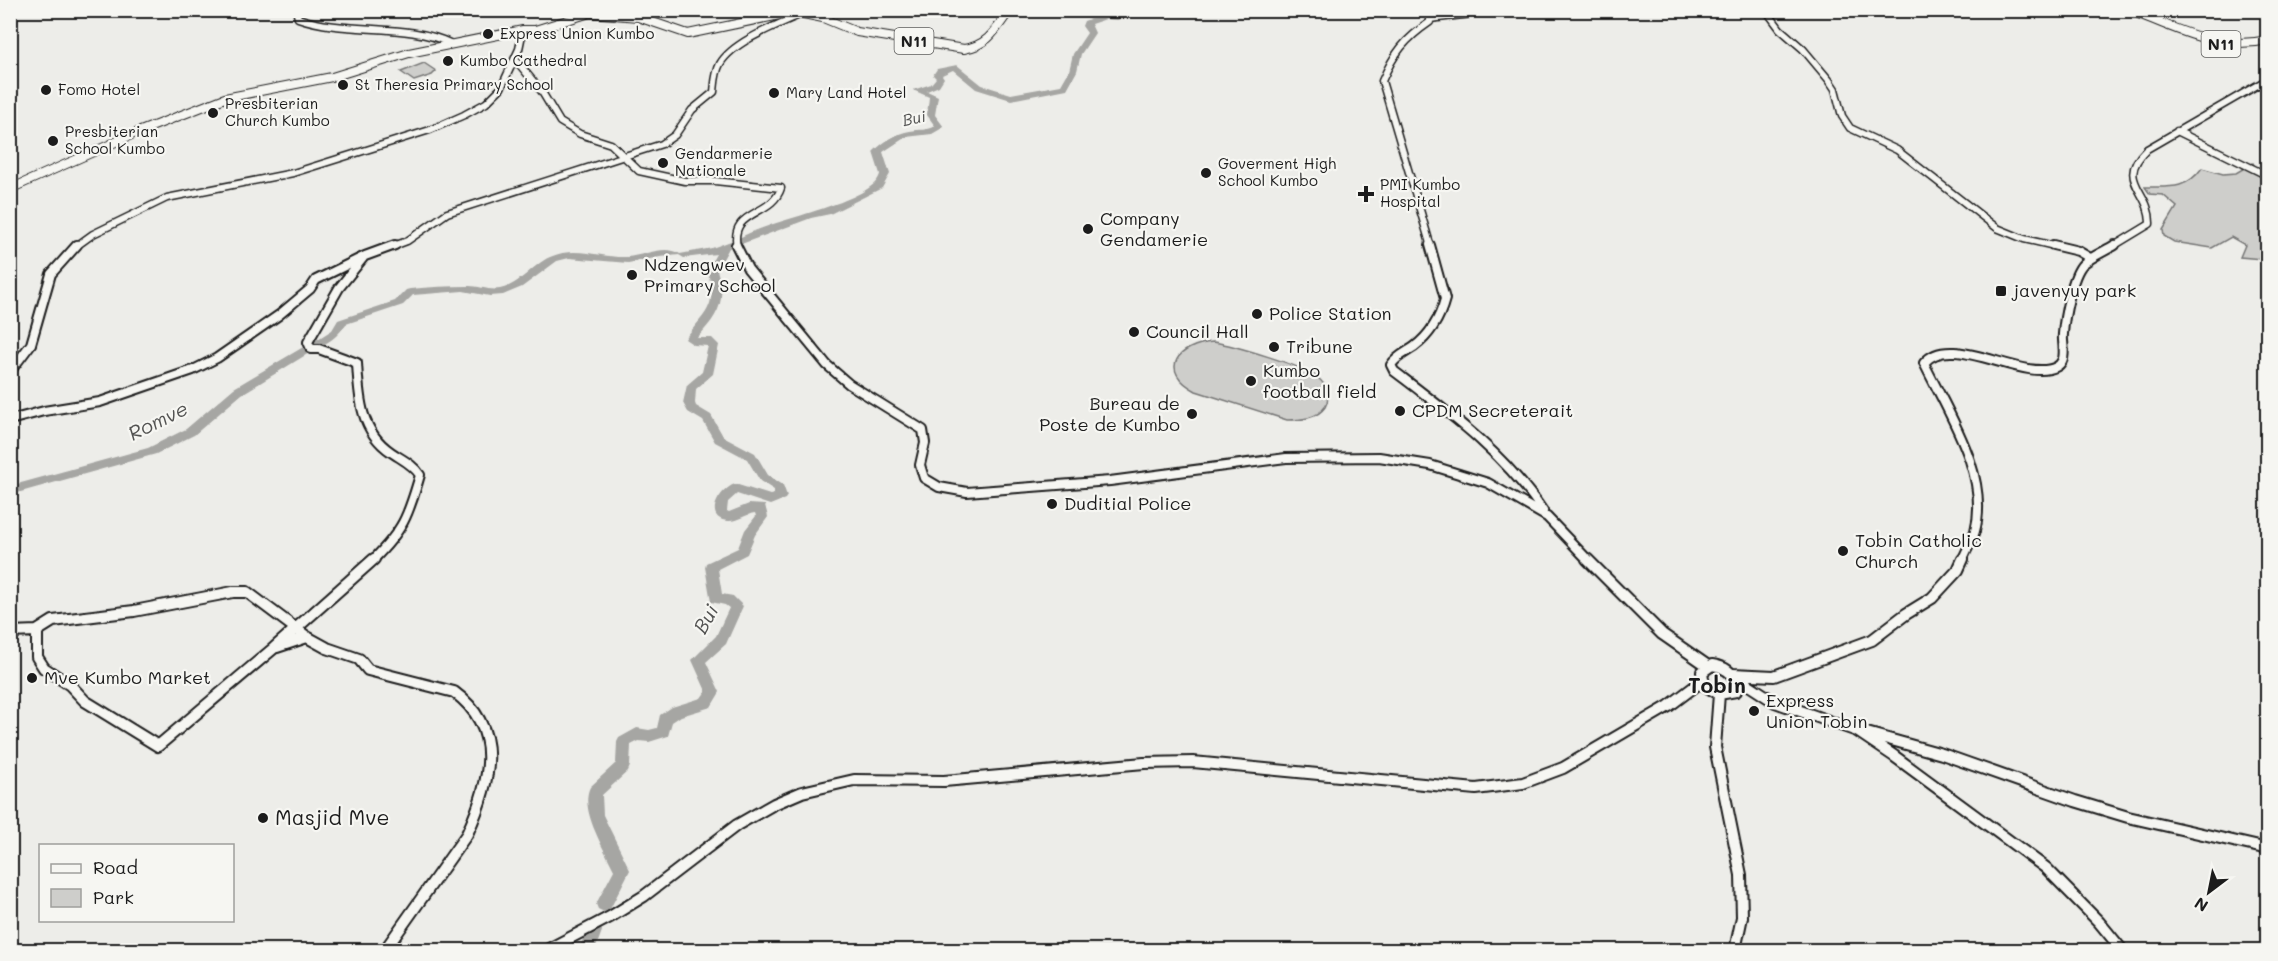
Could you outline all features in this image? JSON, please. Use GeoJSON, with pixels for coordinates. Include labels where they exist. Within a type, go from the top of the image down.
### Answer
{"type":"FeatureCollection","features":[{"type":"Feature","properties":{"kind":"highway","name":"N11"},"geometry":{"type":"LineString","coordinates":[[10,189],[138,132],[217,101],[332,77],[409,53],[523,30],[535,30],[590,13],[638,17],[688,34],[764,18],[804,13],[857,32],[964,49],[992,39],[1010,10]]}},
{"type":"Feature","properties":{"kind":"highway","name":"N11"},"geometry":{"type":"LineString","coordinates":[[2127,10],[2209,42],[2244,45],[2268,40]]}},
{"type":"Feature","properties":{"kind":"street"},"geometry":{"type":"LineString","coordinates":[[296,10],[298,18],[322,26],[381,30],[449,41],[452,44]]}},
{"type":"Feature","properties":{"kind":"street"},"geometry":{"type":"LineString","coordinates":[[590,13],[599,10]]}},
{"type":"Feature","properties":{"kind":"street"},"geometry":{"type":"LineString","coordinates":[[1504,10],[1430,19],[1430,22],[1411,35],[1401,46],[1383,76],[1385,92],[1410,170],[1445,299],[1442,314],[1424,337],[1412,349],[1395,359],[1391,365],[1410,384],[1471,429],[1500,456],[1525,484],[1547,517],[1623,597],[1662,634],[1708,666],[1721,666],[1776,702],[1857,730],[1942,754],[2075,801],[2128,817],[2268,849]]}},
{"type":"Feature","properties":{"kind":"street"},"geometry":{"type":"LineString","coordinates":[[1766,10],[1780,29],[1803,49],[1829,80],[1835,89],[1842,116],[1850,128],[1897,150],[1997,228],[2024,239],[2078,251],[2090,258]]}},
{"type":"Feature","properties":{"kind":"street"},"geometry":{"type":"LineString","coordinates":[[10,420],[44,411],[100,402],[193,370],[217,358],[279,315],[310,289],[316,280],[365,256],[407,241],[447,213],[621,156],[650,150],[675,135],[692,110],[704,103],[714,92],[716,73],[722,61],[761,34],[804,13]]}},
{"type":"Feature","properties":{"kind":"street"},"geometry":{"type":"LineString","coordinates":[[10,372],[31,344],[51,274],[78,245],[93,234],[167,198],[293,173],[436,127],[477,108],[496,94],[515,59],[523,30]]}},
{"type":"Feature","properties":{"kind":"street"},"geometry":{"type":"LineString","coordinates":[[515,59],[543,92],[560,122],[580,134],[611,144],[639,171],[664,178],[769,185],[781,188],[781,193],[773,202],[748,216],[737,227],[734,236],[744,261],[794,328],[836,373],[921,428],[925,436],[920,466],[924,478],[939,487],[967,492],[985,492],[1170,475],[1286,458],[1378,457],[1412,461],[1461,473],[1518,498],[1547,517]]}},
{"type":"Feature","properties":{"kind":"street"},"geometry":{"type":"LineString","coordinates":[[1734,675],[1774,676],[1872,640],[1906,614],[1932,598],[1949,581],[1958,570],[1975,532],[1979,501],[1968,455],[1924,363],[1931,355],[1943,352],[1957,353],[2011,366],[2043,369],[2058,366],[2063,360],[2064,327],[2069,296],[2082,265],[2090,258],[2150,224],[2149,210],[2134,186],[2135,163],[2147,149],[2268,79]]}},
{"type":"Feature","properties":{"kind":"street"},"geometry":{"type":"LineString","coordinates":[[2177,131],[2268,176]]}},
{"type":"Feature","properties":{"kind":"street"},"geometry":{"type":"LineString","coordinates":[[37,631],[37,657],[44,668],[70,685],[85,701],[158,746],[274,648],[294,628],[363,570],[392,541],[408,516],[420,480],[418,470],[386,450],[365,426],[357,363],[319,349],[311,349],[308,342],[339,288],[365,256]]}},
{"type":"Feature","properties":{"kind":"street"},"geometry":{"type":"LineString","coordinates":[[10,632],[37,631],[52,621],[134,611],[233,592],[247,592],[307,637],[327,648],[359,659],[368,670],[454,692],[465,699],[477,714],[488,737],[489,767],[477,815],[467,834],[385,951]]}},
{"type":"Feature","properties":{"kind":"street"},"geometry":{"type":"LineString","coordinates":[[274,648],[307,637]]}},
{"type":"Feature","properties":{"kind":"street"},"geometry":{"type":"LineString","coordinates":[[1708,666],[1702,672],[1702,681],[1708,689],[1719,694],[1729,695],[1736,691],[1738,684],[1734,675]]}},
{"type":"Feature","properties":{"kind":"street"},"geometry":{"type":"LineString","coordinates":[[547,951],[619,912],[737,825],[774,804],[802,792],[831,784],[854,780],[944,781],[1144,763],[1192,762],[1476,789],[1510,787],[1546,776],[1594,753],[1642,720],[1670,705],[1702,681]]}},
{"type":"Feature","properties":{"kind":"street"},"geometry":{"type":"LineString","coordinates":[[1719,694],[1715,747],[1741,875],[1742,916],[1735,951]]}},
{"type":"Feature","properties":{"kind":"street"},"geometry":{"type":"LineString","coordinates":[[1857,730],[2046,868],[2099,922],[2122,951]]}},
{"type":"Feature","properties":{"kind":"green space"},"geometry":{"type":"Polygon","coordinates":[[[424,63],[436,71],[432,75],[414,81],[401,72],[424,63]]]}},
{"type":"Feature","properties":{"kind":"green space"},"geometry":{"type":"Polygon","coordinates":[[[2253,163],[2267,186],[2267,253],[2262,259],[2240,257],[2245,245],[2231,237],[2212,248],[2174,242],[2164,236],[2163,230],[2177,207],[2163,195],[2150,194],[2145,187],[2170,187],[2184,184],[2202,168],[2223,174],[2236,173],[2253,163]]]}},
{"type":"Feature","properties":{"kind":"green space","name":"Kumbo football field"},"geometry":{"type":"Polygon","coordinates":[[[1213,342],[1268,357],[1311,373],[1326,388],[1328,399],[1325,407],[1313,416],[1287,420],[1196,391],[1177,375],[1175,367],[1177,360],[1190,348],[1213,342]]]}},
{"type":"Feature","properties":{"kind":"waterway","name":"Bui"},"geometry":{"type":"LineString","coordinates":[[740,241],[808,216],[827,212],[879,186],[885,174],[878,152],[903,135],[929,133],[940,127],[931,115],[934,96],[917,90],[936,84],[940,78],[937,75],[940,71],[954,67],[979,87],[1011,97],[1064,87],[1073,71],[1077,54],[1091,33],[1086,26],[1087,23],[1102,17],[1117,18],[1144,10]]}},
{"type":"Feature","properties":{"kind":"waterway","name":"Romve"},"geometry":{"type":"LineString","coordinates":[[725,246],[731,244]]}},
{"type":"Feature","properties":{"kind":"waterway","name":"Bui"},"geometry":{"type":"LineString","coordinates":[[604,904],[622,870],[596,815],[595,792],[623,766],[624,742],[637,734],[649,736],[663,732],[665,719],[677,711],[706,703],[713,692],[699,660],[721,640],[736,606],[728,600],[716,598],[711,567],[743,551],[749,533],[762,517],[761,508],[749,509],[729,517],[721,513],[721,505],[728,494],[735,489],[770,500],[781,496],[779,488],[764,478],[751,456],[719,439],[707,418],[692,409],[689,403],[691,388],[707,374],[714,345],[708,341],[698,342],[690,339],[705,323],[714,308],[717,291],[712,270],[725,246]]}},
{"type":"Feature","properties":{"kind":"waterway","name":"Romve"},"geometry":{"type":"LineString","coordinates":[[684,255],[714,251],[725,246]]}},
{"type":"Feature","properties":{"kind":"waterway","name":"Romve"},"geometry":{"type":"LineString","coordinates":[[467,289],[490,293],[503,292],[519,285],[546,263],[569,254],[621,260],[667,253],[675,254]]}},
{"type":"Feature","properties":{"kind":"waterway","name":"Romve"},"geometry":{"type":"LineString","coordinates":[[315,344],[336,332],[342,322],[399,303],[410,292],[459,289]]}},
{"type":"Feature","properties":{"kind":"waterway","name":"Romve"},"geometry":{"type":"LineString","coordinates":[[10,491],[152,451],[190,432],[238,391],[305,350]]}},
{"type":"Feature","properties":{"kind":"waterway","name":"Bui"},"geometry":{"type":"LineString","coordinates":[[587,950],[594,931]]}},
{"type":"Feature","properties":{"kind":"place","name":"Express Union Kumbo"},"geometry":{"type":"Point","coordinates":[488,34]}},
{"type":"Feature","properties":{"kind":"place","name":"Kumbo Cathedral"},"geometry":{"type":"Point","coordinates":[448,61]}},
{"type":"Feature","properties":{"kind":"place","name":"St Theresia Primary School"},"geometry":{"type":"Point","coordinates":[343,85]}},
{"type":"Feature","properties":{"kind":"place","name":"Fomo Hotel"},"geometry":{"type":"Point","coordinates":[46,90]}},
{"type":"Feature","properties":{"kind":"place","name":"Mary Land Hotel"},"geometry":{"type":"Point","coordinates":[774,93]}},
{"type":"Feature","properties":{"kind":"place","name":"Presbiterian Church Kumbo"},"geometry":{"type":"Point","coordinates":[213,113]}},
{"type":"Feature","properties":{"kind":"place","name":"Presbiterian School Kumbo"},"geometry":{"type":"Point","coordinates":[53,141]}},
{"type":"Feature","properties":{"kind":"place","name":"Gendarmerie Nationale"},"geometry":{"type":"Point","coordinates":[663,163]}},
{"type":"Feature","properties":{"kind":"place","name":"Goverment High School Kumbo"},"geometry":{"type":"Point","coordinates":[1206,173]}},
{"type":"Feature","properties":{"kind":"place","name":"PMI Kumbo Hospital"},"geometry":{"type":"Point","coordinates":[1366,194]}},
{"type":"Feature","properties":{"kind":"place","name":"Company Gendamerie"},"geometry":{"type":"Point","coordinates":[1088,229]}},
{"type":"Feature","properties":{"kind":"place","name":"Ndzengwev Primary School"},"geometry":{"type":"Point","coordinates":[632,275]}},
{"type":"Feature","properties":{"kind":"place","name":"javenyuy park"},"geometry":{"type":"Point","coordinates":[2001,291]}},
{"type":"Feature","properties":{"kind":"place","name":"Police Station"},"geometry":{"type":"Point","coordinates":[1257,314]}},
{"type":"Feature","properties":{"kind":"place","name":"Council Hall"},"geometry":{"type":"Point","coordinates":[1134,332]}},
{"type":"Feature","properties":{"kind":"place","name":"Tribune"},"geometry":{"type":"Point","coordinates":[1274,347]}},
{"type":"Feature","properties":{"kind":"place","name":"Kumbo football field"},"geometry":{"type":"Point","coordinates":[1251,381]}},
{"type":"Feature","properties":{"kind":"place","name":"CPDM Secreterait"},"geometry":{"type":"Point","coordinates":[1400,411]}},
{"type":"Feature","properties":{"kind":"place","name":"Bureau de Poste de Kumbo"},"geometry":{"type":"Point","coordinates":[1192,414]}},
{"type":"Feature","properties":{"kind":"place","name":"Duditial Police"},"geometry":{"type":"Point","coordinates":[1052,504]}},
{"type":"Feature","properties":{"kind":"place","name":"Tobin Catholic Church"},"geometry":{"type":"Point","coordinates":[1843,551]}},
{"type":"Feature","properties":{"kind":"place","name":"Mve Kumbo Market"},"geometry":{"type":"Point","coordinates":[32,678]}},
{"type":"Feature","properties":{"kind":"place","name":"Express Union Tobin"},"geometry":{"type":"Point","coordinates":[1754,711]}},
{"type":"Feature","properties":{"kind":"place","name":"Masjid Mve"},"geometry":{"type":"Point","coordinates":[263,818]}},
{"type":"Feature","properties":{"kind":"district","name":"Tobin"},"geometry":{"type":"Point","coordinates":[1717,686]}}]}
